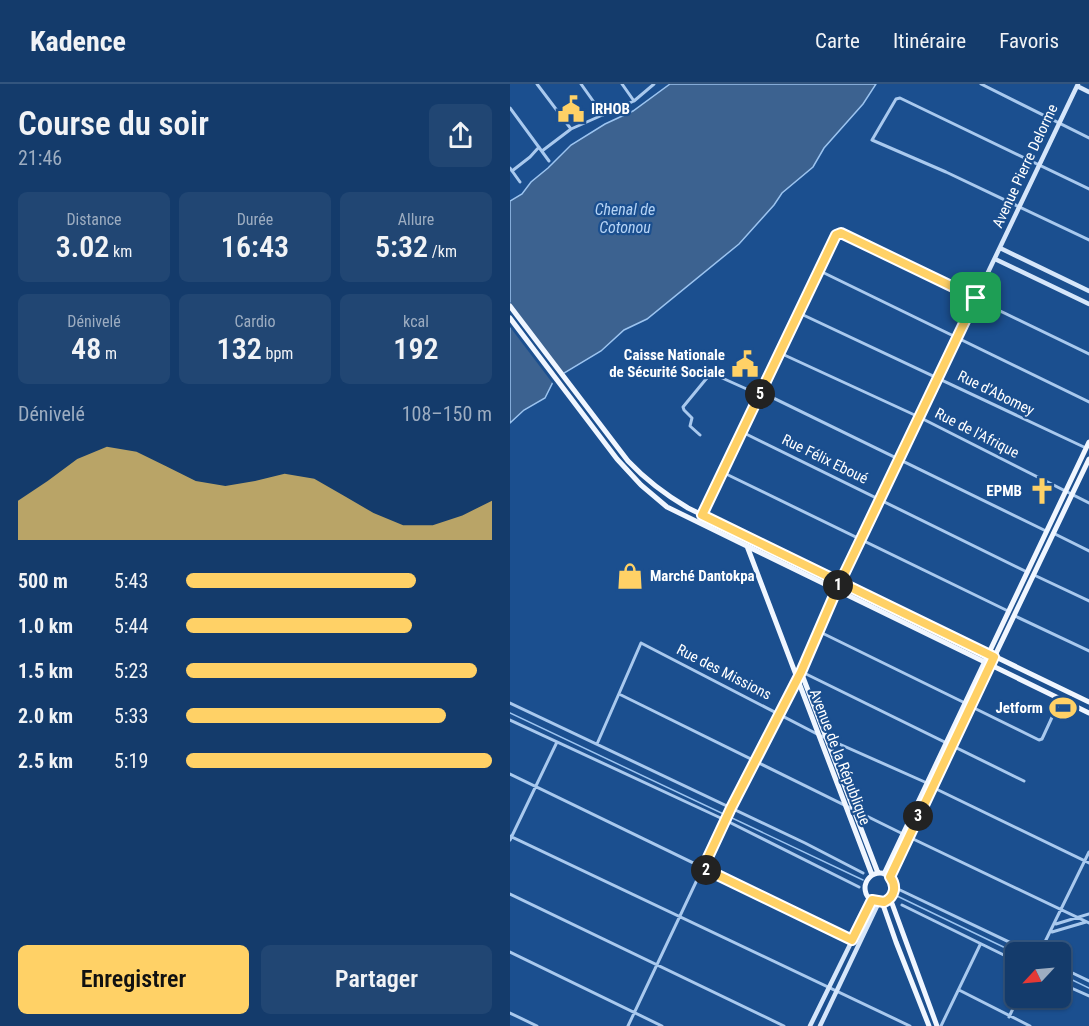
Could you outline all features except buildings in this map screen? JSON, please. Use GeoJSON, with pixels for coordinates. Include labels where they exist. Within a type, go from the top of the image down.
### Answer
{"type":"FeatureCollection","features":[{"type":"Feature","properties":{"kind":"main road","name":"Avenue Pierre Delorme"},"geometry":{"type":"LineString","coordinates":[[841,580],[1076,85]]}},
{"type":"Feature","properties":{"kind":"main road"},"geometry":{"type":"LineString","coordinates":[[1076,85],[1089,92]]}},
{"type":"Feature","properties":{"kind":"main road"},"geometry":{"type":"LineString","coordinates":[[1000,248],[1089,291]]}},
{"type":"Feature","properties":{"kind":"main road"},"geometry":{"type":"LineString","coordinates":[[995,258],[1089,304]]}},
{"type":"Feature","properties":{"kind":"main road"},"geometry":{"type":"LineString","coordinates":[[510,306],[640,474],[673,499],[1089,702]]}},
{"type":"Feature","properties":{"kind":"main road"},"geometry":{"type":"LineString","coordinates":[[510,318],[631,475],[673,511],[1089,713]]}},
{"type":"Feature","properties":{"kind":"main road"},"geometry":{"type":"LineString","coordinates":[[890,898],[881,902],[872,900],[865,886],[881,875],[906,835],[968,705],[990,666],[991,655],[1008,611],[1089,442]]}},
{"type":"Feature","properties":{"kind":"main road"},"geometry":{"type":"LineString","coordinates":[[968,705],[984,663],[1014,615],[1089,459]]}},
{"type":"Feature","properties":{"kind":"main road","name":"Avenue de la République"},"geometry":{"type":"LineString","coordinates":[[747,546],[845,804],[881,875]]}},
{"type":"Feature","properties":{"kind":"main road"},"geometry":{"type":"LineString","coordinates":[[801,672],[841,580]]}},
{"type":"Feature","properties":{"kind":"main road","name":"Avenue de la République"},"geometry":{"type":"LineString","coordinates":[[801,672],[881,875]]}},
{"type":"Feature","properties":{"kind":"main road"},"geometry":{"type":"LineString","coordinates":[[881,875],[894,887],[890,898],[939,1026]]}},
{"type":"Feature","properties":{"kind":"main road"},"geometry":{"type":"LineString","coordinates":[[810,1026],[872,900]]}},
{"type":"Feature","properties":{"kind":"main road"},"geometry":{"type":"LineString","coordinates":[[820,1026],[881,902]]}},
{"type":"Feature","properties":{"kind":"main road"},"geometry":{"type":"LineString","coordinates":[[881,902],[929,1026]]}},
{"type":"Feature","properties":{"kind":"street"},"geometry":{"type":"LineString","coordinates":[[537,84],[571,129]]}},
{"type":"Feature","properties":{"kind":"street"},"geometry":{"type":"LineString","coordinates":[[580,84],[603,115]]}},
{"type":"Feature","properties":{"kind":"street"},"geometry":{"type":"LineString","coordinates":[[622,84],[634,101]]}},
{"type":"Feature","properties":{"kind":"street"},"geometry":{"type":"LineString","coordinates":[[542,151],[571,129],[634,101],[654,84]]}},
{"type":"Feature","properties":{"kind":"street"},"geometry":{"type":"LineString","coordinates":[[981,84],[1089,138]]}},
{"type":"Feature","properties":{"kind":"street"},"geometry":{"type":"LineString","coordinates":[[1089,189],[900,98],[897,99],[872,140],[1089,240]]}},
{"type":"Feature","properties":{"kind":"street"},"geometry":{"type":"LineString","coordinates":[[510,108],[549,161]]}},
{"type":"Feature","properties":{"kind":"street"},"geometry":{"type":"LineString","coordinates":[[520,182],[511,169],[530,157],[538,147]]}},
{"type":"Feature","properties":{"kind":"street"},"geometry":{"type":"LineString","coordinates":[[702,515],[818,270],[839,233],[1089,354]]}},
{"type":"Feature","properties":{"kind":"street"},"geometry":{"type":"LineString","coordinates":[[818,270],[1089,402]]}},
{"type":"Feature","properties":{"kind":"street","name":"Rue d'Abomey"},"geometry":{"type":"LineString","coordinates":[[799,313],[1086,448]]}},
{"type":"Feature","properties":{"kind":"street","name":"Rue de l'Afrique"},"geometry":{"type":"LineString","coordinates":[[780,353],[919,417],[1089,502]]}},
{"type":"Feature","properties":{"kind":"street"},"geometry":{"type":"LineString","coordinates":[[700,435],[690,426],[692,418],[683,409],[711,373],[760,393],[1046,531]]}},
{"type":"Feature","properties":{"kind":"street","name":"Rue Félix Eboué"},"geometry":{"type":"LineString","coordinates":[[742,432],[1027,572]]}},
{"type":"Feature","properties":{"kind":"street"},"geometry":{"type":"LineString","coordinates":[[722,472],[1008,611]]}},
{"type":"Feature","properties":{"kind":"street"},"geometry":{"type":"LineString","coordinates":[[1053,533],[1089,551]]}},
{"type":"Feature","properties":{"kind":"street"},"geometry":{"type":"LineString","coordinates":[[1034,574],[1089,602]]}},
{"type":"Feature","properties":{"kind":"street"},"geometry":{"type":"LineString","coordinates":[[1014,615],[1089,651]]}},
{"type":"Feature","properties":{"kind":"street"},"geometry":{"type":"LineString","coordinates":[[818,631],[1039,740],[1042,739],[1060,700]]}},
{"type":"Feature","properties":{"kind":"street","name":"Rue des Missions"},"geometry":{"type":"LineString","coordinates":[[620,694],[641,643],[826,739],[929,785],[1087,862]]}},
{"type":"Feature","properties":{"kind":"street"},"geometry":{"type":"LineString","coordinates":[[628,1026],[730,809],[801,672],[948,746],[1024,781]]}},
{"type":"Feature","properties":{"kind":"street"},"geometry":{"type":"LineString","coordinates":[[597,744],[620,694],[1088,922]]}},
{"type":"Feature","properties":{"kind":"street"},"geometry":{"type":"LineString","coordinates":[[510,703],[862,873]]}},
{"type":"Feature","properties":{"kind":"street"},"geometry":{"type":"LineString","coordinates":[[510,720],[726,819],[859,887]]}},
{"type":"Feature","properties":{"kind":"street"},"geometry":{"type":"LineString","coordinates":[[557,741],[511,838],[910,1026]]}},
{"type":"Feature","properties":{"kind":"street"},"geometry":{"type":"LineString","coordinates":[[510,774],[852,940]]}},
{"type":"Feature","properties":{"kind":"street"},"geometry":{"type":"LineString","coordinates":[[1045,942],[1087,862],[1089,852]]}},
{"type":"Feature","properties":{"kind":"street"},"geometry":{"type":"LineString","coordinates":[[900,891],[1009,942]]}},
{"type":"Feature","properties":{"kind":"street"},"geometry":{"type":"LineString","coordinates":[[510,894],[784,1026]]}},
{"type":"Feature","properties":{"kind":"street"},"geometry":{"type":"LineString","coordinates":[[902,904],[1005,956]]}},
{"type":"Feature","properties":{"kind":"street"},"geometry":{"type":"LineString","coordinates":[[1056,924],[1089,914]]}},
{"type":"Feature","properties":{"kind":"street"},"geometry":{"type":"LineString","coordinates":[[1050,932],[1088,922]]}},
{"type":"Feature","properties":{"kind":"street"},"geometry":{"type":"LineString","coordinates":[[939,1026],[980,945]]}},
{"type":"Feature","properties":{"kind":"street"},"geometry":{"type":"LineString","coordinates":[[510,952],[662,1026]]}},
{"type":"Feature","properties":{"kind":"street"},"geometry":{"type":"LineString","coordinates":[[1071,972],[1089,981]]}},
{"type":"Feature","properties":{"kind":"street"},"geometry":{"type":"LineString","coordinates":[[1071,987],[1089,996]]}},
{"type":"Feature","properties":{"kind":"street"},"geometry":{"type":"LineString","coordinates":[[959,990],[1030,1026]]}},
{"type":"Feature","properties":{"kind":"street"},"geometry":{"type":"LineString","coordinates":[[1009,1017],[1013,1008]]}},
{"type":"Feature","properties":{"kind":"street"},"geometry":{"type":"LineString","coordinates":[[510,1013],[537,1026]]}},
{"type":"Feature","properties":{"kind":"water","name":"Chenal de Cotonou"},"geometry":{"type":"Polygon","coordinates":[[[670,84],[876,84],[863,104],[824,148],[813,167],[782,193],[739,244],[647,319],[624,330],[601,351],[559,376],[553,382],[545,398],[524,410],[510,423],[510,201],[522,194],[531,182],[571,145],[605,124],[633,111],[670,84]]]}},
{"type":"Feature","properties":{"kind":"pier"},"geometry":{"type":"Polygon","coordinates":[[[510,302],[566,376],[554,385],[510,327],[510,302]]]}},
{"type":"Feature","properties":{"kind":"waterway"},"geometry":{"type":"LineString","coordinates":[[510,713],[863,880]]}},
{"type":"Feature","properties":{"kind":"waterway"},"geometry":{"type":"LineString","coordinates":[[897,896],[1005,948]]}},
{"type":"Feature","properties":{"kind":"waterway"},"geometry":{"type":"LineString","coordinates":[[1071,979],[1089,988]]}},
{"type":"Feature","properties":{"kind":"place","name":"IRHOB"},"geometry":{"type":"Point","coordinates":[571,109]}},
{"type":"Feature","properties":{"kind":"place","name":"Caisse Nationale de Sécurité Sociale"},"geometry":{"type":"Point","coordinates":[745,364]}},
{"type":"Feature","properties":{"kind":"place","name":"EPMB"},"geometry":{"type":"Point","coordinates":[1042,491]}},
{"type":"Feature","properties":{"kind":"place","name":"Marché Dantokpa"},"geometry":{"type":"Point","coordinates":[630,576]}},
{"type":"Feature","properties":{"kind":"place","name":"Jetform"},"geometry":{"type":"Point","coordinates":[1063,708]}},
{"type":"Feature","properties":{"kind":"route"},"geometry":{"type":"LineString","coordinates":[[976,298],[841,233],[836,235],[702,515],[841,580],[994,657],[890,877],[894,887],[893,894],[884,902],[872,900],[852,940],[703,868],[801,672],[841,580],[976,298]]}}]}
